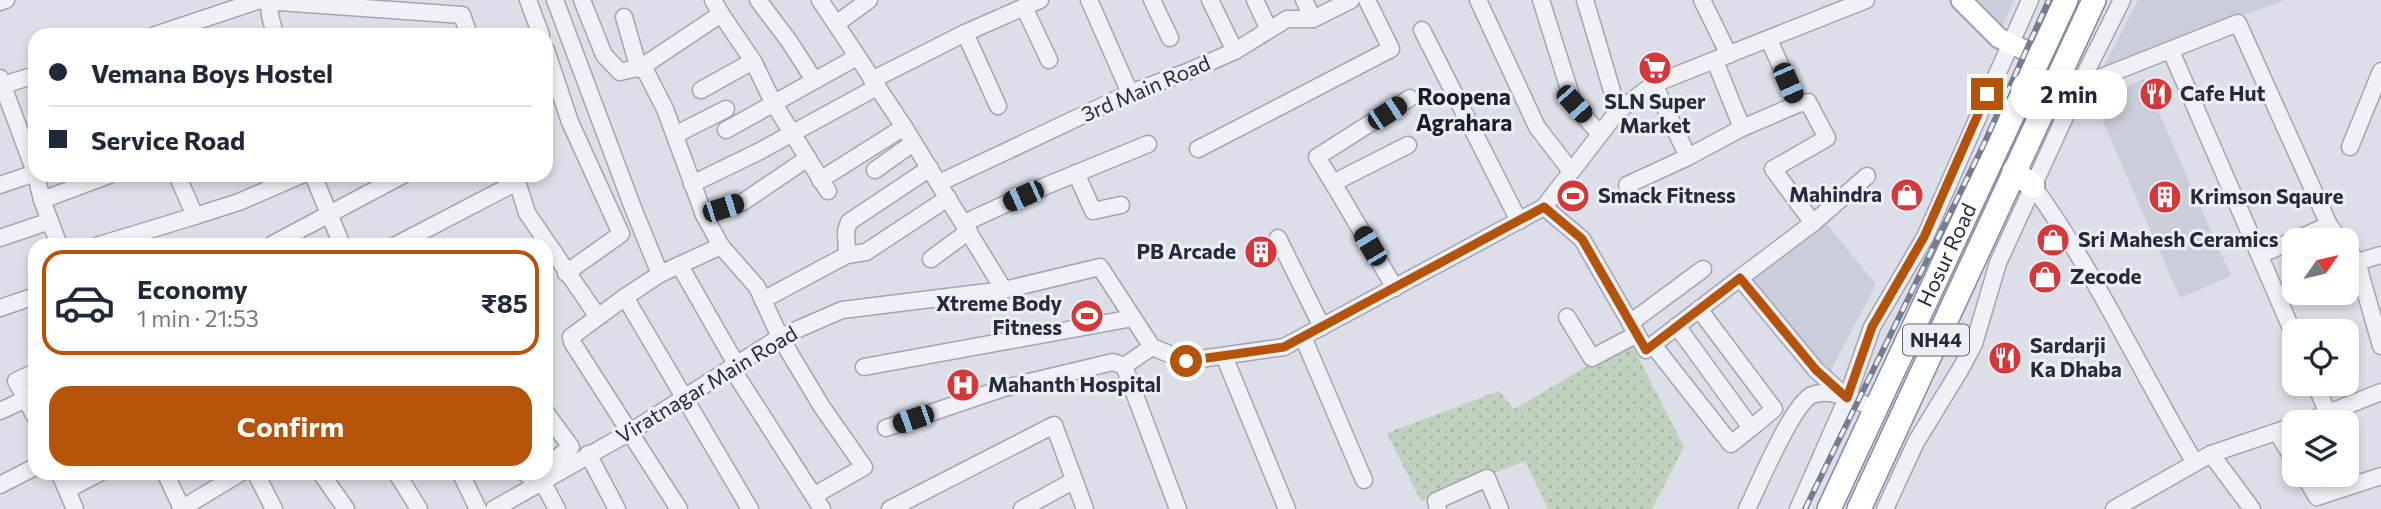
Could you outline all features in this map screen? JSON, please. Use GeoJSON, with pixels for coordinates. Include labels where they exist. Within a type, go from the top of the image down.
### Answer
{"type":"FeatureCollection","features":[{"type":"Feature","properties":{"kind":"highway","name":"Hosur Road"},"geometry":{"type":"LineString","coordinates":[[1829,509],[2066,0]]}},
{"type":"Feature","properties":{"kind":"highway","name":"Hosur Road"},"geometry":{"type":"LineString","coordinates":[[1859,509],[2094,0]]}},
{"type":"Feature","properties":{"kind":"highway"},"geometry":{"type":"LineString","coordinates":[[2014,171],[2033,186]]}},
{"type":"Feature","properties":{"kind":"main road"},"geometry":{"type":"LineString","coordinates":[[1961,0],[1999,38],[2039,57]]}},
{"type":"Feature","properties":{"kind":"street"},"geometry":{"type":"LineString","coordinates":[[0,2],[6,0]]}},
{"type":"Feature","properties":{"kind":"street"},"geometry":{"type":"LineString","coordinates":[[528,0],[538,28]]}},
{"type":"Feature","properties":{"kind":"street"},"geometry":{"type":"LineString","coordinates":[[555,0],[660,274]]}},
{"type":"Feature","properties":{"kind":"street"},"geometry":{"type":"LineString","coordinates":[[582,0],[604,55],[620,72],[641,68],[717,7],[753,61],[774,104],[824,185],[904,127]]}},
{"type":"Feature","properties":{"kind":"street"},"geometry":{"type":"LineString","coordinates":[[758,0],[814,80]]}},
{"type":"Feature","properties":{"kind":"street"},"geometry":{"type":"LineString","coordinates":[[820,0],[904,127],[1004,290]]}},
{"type":"Feature","properties":{"kind":"street"},"geometry":{"type":"LineString","coordinates":[[836,24],[869,0]]}},
{"type":"Feature","properties":{"kind":"street"},"geometry":{"type":"LineString","coordinates":[[692,184],[792,133],[874,83],[965,33],[1040,0]]}},
{"type":"Feature","properties":{"kind":"street"},"geometry":{"type":"LineString","coordinates":[[1090,0],[1130,93]]}},
{"type":"Feature","properties":{"kind":"street"},"geometry":{"type":"LineString","coordinates":[[1152,0],[1170,38]]}},
{"type":"Feature","properties":{"kind":"street"},"geometry":{"type":"LineString","coordinates":[[1210,0],[1235,51]]}},
{"type":"Feature","properties":{"kind":"street"},"geometry":{"type":"LineString","coordinates":[[1255,0],[1269,30]]}},
{"type":"Feature","properties":{"kind":"street"},"geometry":{"type":"LineString","coordinates":[[1304,0],[1313,19]]}},
{"type":"Feature","properties":{"kind":"street","name":"3rd Main Road"},"geometry":{"type":"LineString","coordinates":[[939,183],[1130,93],[1235,51],[1287,19],[1313,19],[1351,0]]}},
{"type":"Feature","properties":{"kind":"street"},"geometry":{"type":"LineString","coordinates":[[1198,149],[1391,50],[1367,0]]}},
{"type":"Feature","properties":{"kind":"street"},"geometry":{"type":"LineString","coordinates":[[1478,0],[1537,127],[1571,171]]}},
{"type":"Feature","properties":{"kind":"street"},"geometry":{"type":"LineString","coordinates":[[1541,0],[1574,104],[1600,133]]}},
{"type":"Feature","properties":{"kind":"street"},"geometry":{"type":"LineString","coordinates":[[1585,0],[1618,111]]}},
{"type":"Feature","properties":{"kind":"street"},"geometry":{"type":"LineString","coordinates":[[1702,0],[1742,128]]}},
{"type":"Feature","properties":{"kind":"street"},"geometry":{"type":"LineString","coordinates":[[1124,366],[1152,347],[1186,361],[1284,347],[1544,207],[1618,111],[1654,84],[1866,0]]}},
{"type":"Feature","properties":{"kind":"street"},"geometry":{"type":"LineString","coordinates":[[1798,509],[1847,398],[1872,327],[1924,237],[2030,0]]}},
{"type":"Feature","properties":{"kind":"street"},"geometry":{"type":"LineString","coordinates":[[1885,509],[1916,442],[1973,344],[1998,263],[2079,86],[2122,0]]}},
{"type":"Feature","properties":{"kind":"street"},"geometry":{"type":"LineString","coordinates":[[177,28],[260,1],[462,15],[467,28]]}},
{"type":"Feature","properties":{"kind":"street"},"geometry":{"type":"LineString","coordinates":[[260,1],[270,15],[273,28]]}},
{"type":"Feature","properties":{"kind":"street"},"geometry":{"type":"LineString","coordinates":[[1024,7],[1049,60]]}},
{"type":"Feature","properties":{"kind":"street"},"geometry":{"type":"LineString","coordinates":[[624,17],[641,68],[675,135],[704,215],[721,246],[757,287],[780,338],[822,407],[864,467],[818,502],[734,365],[680,266]]}},
{"type":"Feature","properties":{"kind":"street"},"geometry":{"type":"LineString","coordinates":[[2079,86],[2238,23],[2331,228]]}},
{"type":"Feature","properties":{"kind":"street"},"geometry":{"type":"LineString","coordinates":[[1422,30],[1519,221]]}},
{"type":"Feature","properties":{"kind":"street"},"geometry":{"type":"LineString","coordinates":[[965,33],[998,106]]}},
{"type":"Feature","properties":{"kind":"street"},"geometry":{"type":"LineString","coordinates":[[1769,40],[1798,104]]}},
{"type":"Feature","properties":{"kind":"street"},"geometry":{"type":"LineString","coordinates":[[2171,51],[2287,319]]}},
{"type":"Feature","properties":{"kind":"street"},"geometry":{"type":"LineString","coordinates":[[726,130],[857,57]]}},
{"type":"Feature","properties":{"kind":"street"},"geometry":{"type":"LineString","coordinates":[[701,90],[753,61]]}},
{"type":"Feature","properties":{"kind":"street"},"geometry":{"type":"LineString","coordinates":[[553,71],[570,122],[621,234],[566,274]]}},
{"type":"Feature","properties":{"kind":"street"},"geometry":{"type":"LineString","coordinates":[[2350,147],[2374,108],[2381,71]]}},
{"type":"Feature","properties":{"kind":"street"},"geometry":{"type":"LineString","coordinates":[[28,77],[1,83],[28,134]]}},
{"type":"Feature","properties":{"kind":"street"},"geometry":{"type":"LineString","coordinates":[[1654,84],[1688,157]]}},
{"type":"Feature","properties":{"kind":"street"},"geometry":{"type":"LineString","coordinates":[[1395,288],[1317,157],[1409,98]]}},
{"type":"Feature","properties":{"kind":"street"},"geometry":{"type":"LineString","coordinates":[[1627,185],[1742,128],[1808,102],[1827,138],[1773,169],[1813,223]]}},
{"type":"Feature","properties":{"kind":"street"},"geometry":{"type":"LineString","coordinates":[[675,135],[726,109]]}},
{"type":"Feature","properties":{"kind":"street"},"geometry":{"type":"LineString","coordinates":[[876,170],[913,144]]}},
{"type":"Feature","properties":{"kind":"street"},"geometry":{"type":"LineString","coordinates":[[930,259],[967,227],[1076,173],[1148,144]]}},
{"type":"Feature","properties":{"kind":"street"},"geometry":{"type":"LineString","coordinates":[[1333,183],[1408,145]]}},
{"type":"Feature","properties":{"kind":"street"},"geometry":{"type":"LineString","coordinates":[[704,215],[743,202],[808,159]]}},
{"type":"Feature","properties":{"kind":"street"},"geometry":{"type":"LineString","coordinates":[[847,255],[846,231],[849,222],[930,168]]}},
{"type":"Feature","properties":{"kind":"street"},"geometry":{"type":"LineString","coordinates":[[1076,173],[1093,211],[1121,205]]}},
{"type":"Feature","properties":{"kind":"street"},"geometry":{"type":"LineString","coordinates":[[0,185],[28,175]]}},
{"type":"Feature","properties":{"kind":"street"},"geometry":{"type":"LineString","coordinates":[[1544,207],[1582,239],[1646,350],[1813,223],[1867,176]]}},
{"type":"Feature","properties":{"kind":"street"},"geometry":{"type":"LineString","coordinates":[[37,182],[41,200],[56,238]]}},
{"type":"Feature","properties":{"kind":"street"},"geometry":{"type":"LineString","coordinates":[[41,200],[90,182]]}},
{"type":"Feature","properties":{"kind":"street"},"geometry":{"type":"LineString","coordinates":[[180,182],[195,216]]}},
{"type":"Feature","properties":{"kind":"street"},"geometry":{"type":"LineString","coordinates":[[122,238],[239,202],[285,182]]}},
{"type":"Feature","properties":{"kind":"street"},"geometry":{"type":"LineString","coordinates":[[316,182],[339,238]]}},
{"type":"Feature","properties":{"kind":"street"},"geometry":{"type":"LineString","coordinates":[[284,238],[390,182]]}},
{"type":"Feature","properties":{"kind":"street"},"geometry":{"type":"LineString","coordinates":[[409,238],[509,182]]}},
{"type":"Feature","properties":{"kind":"street"},"geometry":{"type":"LineString","coordinates":[[517,182],[527,213],[543,238]]}},
{"type":"Feature","properties":{"kind":"street"},"geometry":{"type":"LineString","coordinates":[[2033,186],[2064,229],[2114,316],[2156,400],[2195,463]]}},
{"type":"Feature","properties":{"kind":"street"},"geometry":{"type":"LineString","coordinates":[[763,300],[847,255],[866,252],[948,198]]}},
{"type":"Feature","properties":{"kind":"street"},"geometry":{"type":"LineString","coordinates":[[0,238],[50,221]]}},
{"type":"Feature","properties":{"kind":"street"},"geometry":{"type":"LineString","coordinates":[[2322,228],[2329,225]]}},
{"type":"Feature","properties":{"kind":"street"},"geometry":{"type":"LineString","coordinates":[[1278,238],[1322,327]]}},
{"type":"Feature","properties":{"kind":"street"},"geometry":{"type":"LineString","coordinates":[[679,509],[571,337],[660,274],[721,246]]}},
{"type":"Feature","properties":{"kind":"street"},"geometry":{"type":"LineString","coordinates":[[2260,255],[2282,246]]}},
{"type":"Feature","properties":{"kind":"street"},"geometry":{"type":"LineString","coordinates":[[553,254],[598,317]]}},
{"type":"Feature","properties":{"kind":"street"},"geometry":{"type":"LineString","coordinates":[[2359,261],[2381,255]]}},
{"type":"Feature","properties":{"kind":"street","name":"Viratnagar Main Road"},"geometry":{"type":"LineString","coordinates":[[553,469],[630,432],[780,338],[842,310],[1004,290],[1100,267],[1152,347]]}},
{"type":"Feature","properties":{"kind":"street"},"geometry":{"type":"LineString","coordinates":[[2359,268],[2381,346]]}},
{"type":"Feature","properties":{"kind":"street"},"geometry":{"type":"LineString","coordinates":[[1567,317],[1592,358],[1633,328],[1703,269]]}},
{"type":"Feature","properties":{"kind":"street"},"geometry":{"type":"LineString","coordinates":[[1740,278],[1816,370],[1847,398]]}},
{"type":"Feature","properties":{"kind":"street"},"geometry":{"type":"LineString","coordinates":[[625,297],[750,509]]}},
{"type":"Feature","properties":{"kind":"street"},"geometry":{"type":"LineString","coordinates":[[0,308],[28,298]]}},
{"type":"Feature","properties":{"kind":"street"},"geometry":{"type":"LineString","coordinates":[[1653,345],[1731,444],[1774,409],[1699,309]]}},
{"type":"Feature","properties":{"kind":"street"},"geometry":{"type":"LineString","coordinates":[[864,367],[1133,318]]}},
{"type":"Feature","properties":{"kind":"street"},"geometry":{"type":"LineString","coordinates":[[1677,326],[1751,428]]}},
{"type":"Feature","properties":{"kind":"street"},"geometry":{"type":"LineString","coordinates":[[1303,337],[1363,480]]}},
{"type":"Feature","properties":{"kind":"street"},"geometry":{"type":"LineString","coordinates":[[1224,356],[1287,509]]}},
{"type":"Feature","properties":{"kind":"street"},"geometry":{"type":"LineString","coordinates":[[886,428],[1004,388],[1113,362],[1124,366],[1178,509]]}},
{"type":"Feature","properties":{"kind":"street"},"geometry":{"type":"LineString","coordinates":[[28,375],[16,381],[28,403]]}},
{"type":"Feature","properties":{"kind":"street"},"geometry":{"type":"LineString","coordinates":[[2338,410],[2381,392]]}},
{"type":"Feature","properties":{"kind":"street"},"geometry":{"type":"LineString","coordinates":[[1747,509],[1794,413],[1811,396],[1826,393],[1876,410]]}},
{"type":"Feature","properties":{"kind":"street"},"geometry":{"type":"LineString","coordinates":[[0,411],[26,399]]}},
{"type":"Feature","properties":{"kind":"street"},"geometry":{"type":"LineString","coordinates":[[553,423],[571,447],[553,465]]}},
{"type":"Feature","properties":{"kind":"street"},"geometry":{"type":"LineString","coordinates":[[890,509],[1054,425],[1085,509]]}},
{"type":"Feature","properties":{"kind":"street"},"geometry":{"type":"LineString","coordinates":[[2114,509],[2211,454],[2282,430]]}},
{"type":"Feature","properties":{"kind":"street"},"geometry":{"type":"LineString","coordinates":[[2277,432],[2282,440]]}},
{"type":"Feature","properties":{"kind":"street"},"geometry":{"type":"LineString","coordinates":[[588,454],[617,509]]}},
{"type":"Feature","properties":{"kind":"street"},"geometry":{"type":"LineString","coordinates":[[2211,454],[2252,509]]}},
{"type":"Feature","properties":{"kind":"street"},"geometry":{"type":"LineString","coordinates":[[0,485],[28,471]]}},
{"type":"Feature","properties":{"kind":"street"},"geometry":{"type":"LineString","coordinates":[[2359,483],[2381,476]]}},
{"type":"Feature","properties":{"kind":"street"},"geometry":{"type":"LineString","coordinates":[[1438,509],[1436,501],[1487,478],[1500,509]]}},
{"type":"Feature","properties":{"kind":"street"},"geometry":{"type":"LineString","coordinates":[[63,480],[75,509]]}},
{"type":"Feature","properties":{"kind":"street"},"geometry":{"type":"LineString","coordinates":[[67,490],[86,480]]}},
{"type":"Feature","properties":{"kind":"street"},"geometry":{"type":"LineString","coordinates":[[169,480],[182,509],[229,480]]}},
{"type":"Feature","properties":{"kind":"street"},"geometry":{"type":"LineString","coordinates":[[259,480],[274,509]]}},
{"type":"Feature","properties":{"kind":"street"},"geometry":{"type":"LineString","coordinates":[[326,480],[346,509]]}},
{"type":"Feature","properties":{"kind":"street"},"geometry":{"type":"LineString","coordinates":[[401,480],[419,509]]}},
{"type":"Feature","properties":{"kind":"street"},"geometry":{"type":"LineString","coordinates":[[464,480],[478,509]]}},
{"type":"Feature","properties":{"kind":"street","name":"Viratnagar Main Road"},"geometry":{"type":"LineString","coordinates":[[494,509],[535,480]]}},
{"type":"Feature","properties":{"kind":"street"},"geometry":{"type":"LineString","coordinates":[[548,480],[557,509]]}},
{"type":"Feature","properties":{"kind":"street"},"geometry":{"type":"LineString","coordinates":[[1022,509],[1073,481]]}},
{"type":"Feature","properties":{"kind":"street"},"geometry":{"type":"LineString","coordinates":[[2311,487],[2317,497],[2347,487]]}},
{"type":"Feature","properties":{"kind":"shaded area"},"geometry":{"type":"Polygon","coordinates":[[[1975,0],[2014,0],[2002,27],[1975,0]]]}},
{"type":"Feature","properties":{"kind":"shaded area"},"geometry":{"type":"Polygon","coordinates":[[[2138,0],[2285,0],[2103,68],[2138,0]]]}},
{"type":"Feature","properties":{"kind":"shaded area"},"geometry":{"type":"Polygon","coordinates":[[[2144,79],[2231,276],[2180,298],[2094,101],[2144,79]]]}},
{"type":"Feature","properties":{"kind":"shaded area"},"geometry":{"type":"Polygon","coordinates":[[[1825,222],[1876,284],[1830,372],[1752,279],[1825,222]]]}},
{"type":"Feature","properties":{"kind":"green space"},"geometry":{"type":"Polygon","coordinates":[[[1630,341],[1684,447],[1652,509],[1548,509],[1525,461],[1421,501],[1387,433],[1499,391],[1514,409],[1630,341]]]}},
{"type":"Feature","properties":{"kind":"railway"},"geometry":{"type":"LineString","coordinates":[[1805,509],[1983,146],[2049,0]]}},
{"type":"Feature","properties":{"kind":"place","name":"SLN Super Market"},"geometry":{"type":"Point","coordinates":[1655,68]}},
{"type":"Feature","properties":{"kind":"place","name":"Cafe Hut"},"geometry":{"type":"Point","coordinates":[2156,94]}},
{"type":"Feature","properties":{"kind":"place","name":"Mahindra"},"geometry":{"type":"Point","coordinates":[1907,195]}},
{"type":"Feature","properties":{"kind":"place","name":"Smack Fitness"},"geometry":{"type":"Point","coordinates":[1573,196]}},
{"type":"Feature","properties":{"kind":"place","name":"Krimson Sqaure"},"geometry":{"type":"Point","coordinates":[2165,197]}},
{"type":"Feature","properties":{"kind":"place","name":"Sri Mahesh Ceramics"},"geometry":{"type":"Point","coordinates":[2053,240]}},
{"type":"Feature","properties":{"kind":"place","name":"PB Arcade"},"geometry":{"type":"Point","coordinates":[1261,252]}},
{"type":"Feature","properties":{"kind":"place","name":"Zecode"},"geometry":{"type":"Point","coordinates":[2045,277]}},
{"type":"Feature","properties":{"kind":"place","name":"Xtreme Body Fitness"},"geometry":{"type":"Point","coordinates":[1087,316]}},
{"type":"Feature","properties":{"kind":"place","name":"Sardarji Ka Dhaba"},"geometry":{"type":"Point","coordinates":[2005,358]}},
{"type":"Feature","properties":{"kind":"place","name":"Mahanth Hospital"},"geometry":{"type":"Point","coordinates":[963,385]}},
{"type":"Feature","properties":{"kind":"district","name":"Roopena Agrahara"},"geometry":{"type":"Point","coordinates":[1464,110]}},
{"type":"Feature","properties":{"kind":"route"},"geometry":{"type":"LineString","coordinates":[[1186,361],[1284,347],[1544,207],[1582,239],[1646,350],[1740,278],[1816,370],[1847,398],[1872,327],[1924,237],[1987,94]]}}]}
